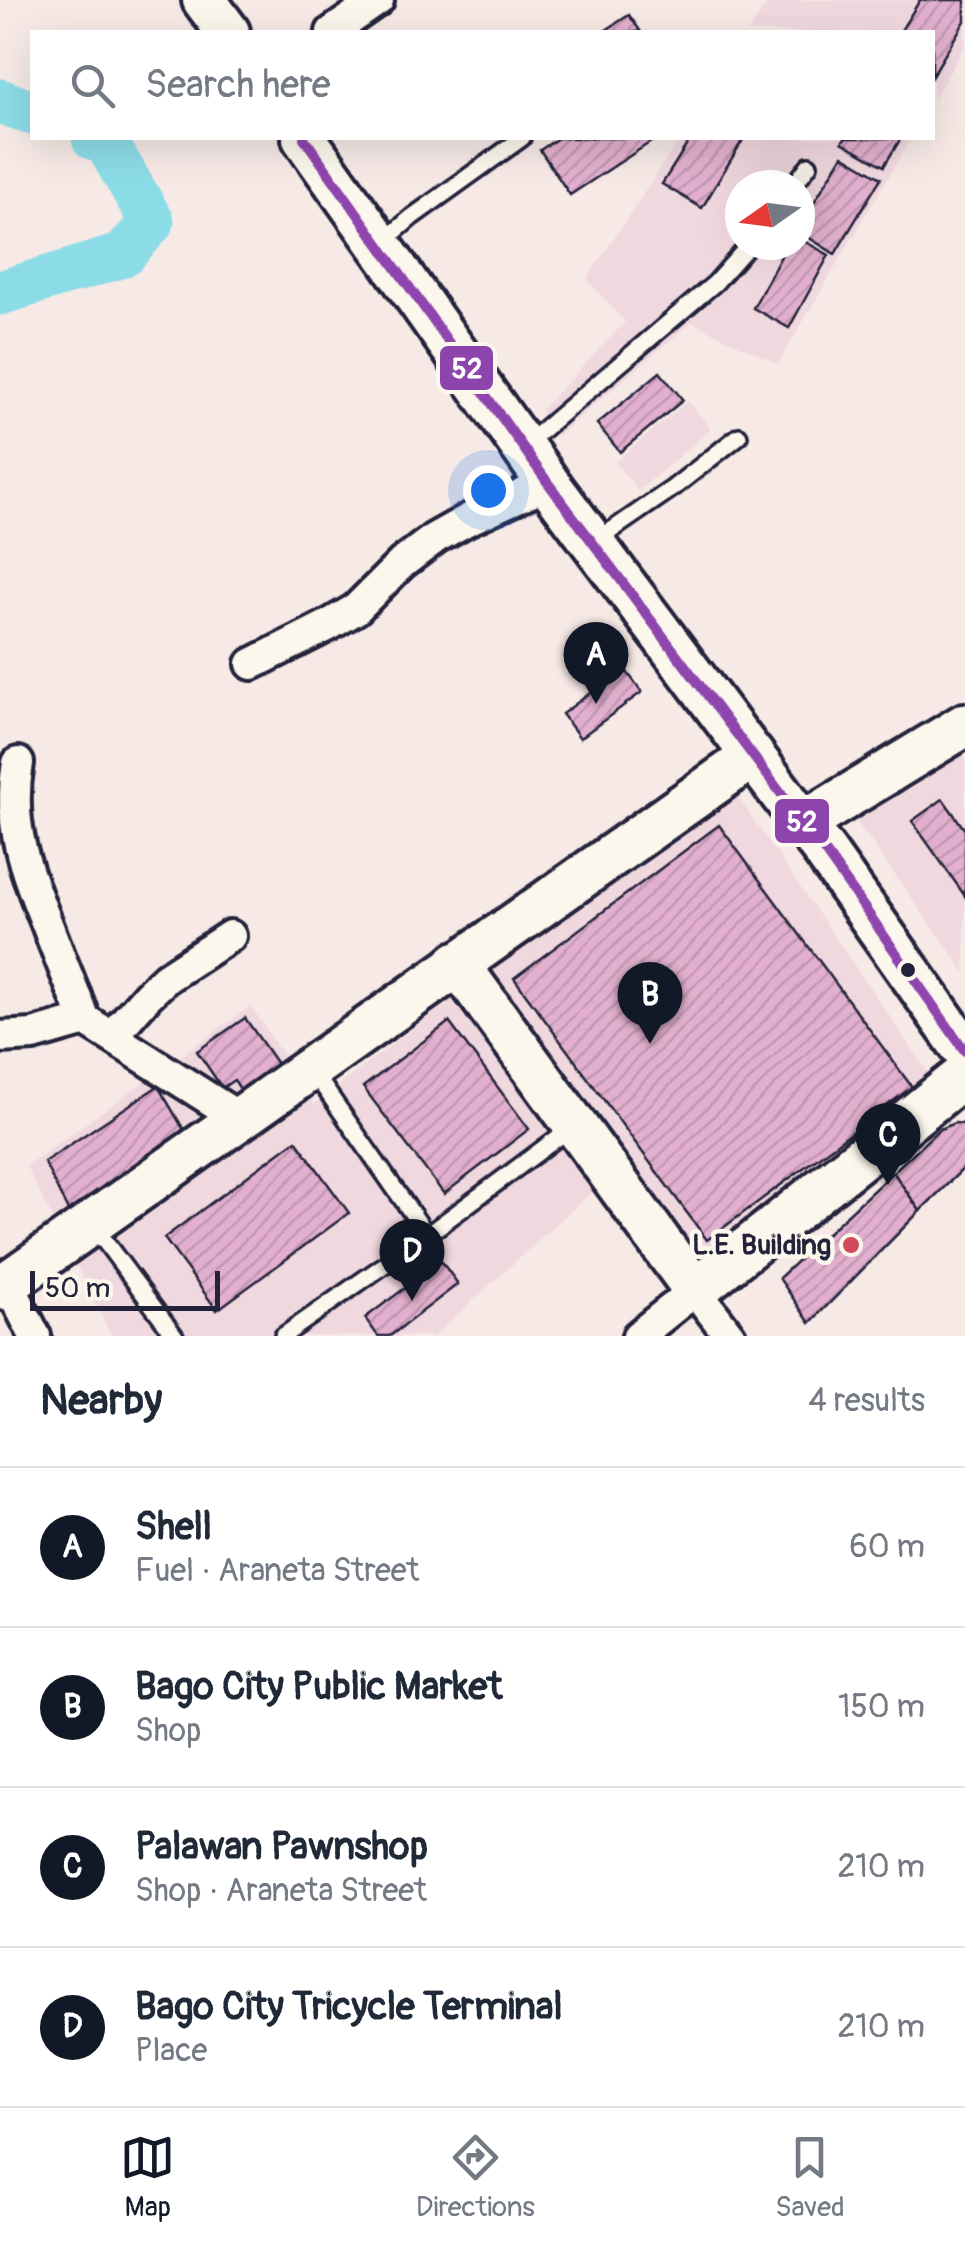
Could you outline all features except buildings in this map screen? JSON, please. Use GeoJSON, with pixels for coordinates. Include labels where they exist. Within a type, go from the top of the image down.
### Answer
{"type":"FeatureCollection","features":[{"type":"Feature","properties":{"kind":"street"},"geometry":{"type":"LineString","coordinates":[[204,0],[226,30]]}},
{"type":"Feature","properties":{"kind":"street"},"geometry":{"type":"LineString","coordinates":[[335,30],[378,0]]}},
{"type":"Feature","properties":{"kind":"street"},"geometry":{"type":"LineString","coordinates":[[305,140],[548,484],[804,822],[965,1051]]}},
{"type":"Feature","properties":{"kind":"street"},"geometry":{"type":"LineString","coordinates":[[252,664],[356,609],[402,563],[435,538],[548,484]]}},
{"type":"Feature","properties":{"kind":"street"},"geometry":{"type":"LineString","coordinates":[[804,822],[965,725]]}},
{"type":"Feature","properties":{"kind":"street"},"geometry":{"type":"LineString","coordinates":[[35,1336],[4,1285],[753,756]]}},
{"type":"Feature","properties":{"kind":"street"},"geometry":{"type":"LineString","coordinates":[[18,763],[11,859],[85,1020],[241,1119]]}},
{"type":"Feature","properties":{"kind":"street"},"geometry":{"type":"LineString","coordinates":[[112,1036],[166,978],[230,936]]}},
{"type":"Feature","properties":{"kind":"street"},"geometry":{"type":"LineString","coordinates":[[457,963],[730,1336]]}},
{"type":"Feature","properties":{"kind":"street"},"geometry":{"type":"LineString","coordinates":[[0,1037],[33,1034],[85,1020]]}},
{"type":"Feature","properties":{"kind":"street"},"geometry":{"type":"LineString","coordinates":[[638,1336],[965,1075]]}},
{"type":"Feature","properties":{"kind":"lane"},"geometry":{"type":"LineString","coordinates":[[380,245],[412,217],[519,140]]}},
{"type":"Feature","properties":{"kind":"lane"},"geometry":{"type":"LineString","coordinates":[[805,170],[809,165]]}},
{"type":"Feature","properties":{"kind":"lane"},"geometry":{"type":"LineString","coordinates":[[522,447],[715,282],[735,260]]}},
{"type":"Feature","properties":{"kind":"lane"},"geometry":{"type":"LineString","coordinates":[[592,543],[673,488],[739,436]]}},
{"type":"Feature","properties":{"kind":"lane"},"geometry":{"type":"LineString","coordinates":[[310,1067],[426,1235]]}},
{"type":"Feature","properties":{"kind":"lane"},"geometry":{"type":"LineString","coordinates":[[283,1336],[575,1124]]}},
{"type":"Feature","properties":{"kind":"lane"},"geometry":{"type":"LineString","coordinates":[[92,1223],[176,1336]]}},
{"type":"Feature","properties":{"kind":"shaded area"},"geometry":{"type":"Polygon","coordinates":[[[770,0],[965,0],[965,45],[935,98],[935,30],[749,30],[770,0]]]}},
{"type":"Feature","properties":{"kind":"shaded area"},"geometry":{"type":"Polygon","coordinates":[[[679,140],[910,140],[778,364],[692,322],[558,435],[541,410],[625,322],[587,279],[679,140]]]}},
{"type":"Feature","properties":{"kind":"shaded area"},"geometry":{"type":"Polygon","coordinates":[[[688,401],[711,429],[638,491],[615,462],[688,401]]]}},
{"type":"Feature","properties":{"kind":"shaded area"},"geometry":{"type":"Polygon","coordinates":[[[965,745],[965,972],[851,814],[965,745]]]}},
{"type":"Feature","properties":{"kind":"shaded area"},"geometry":{"type":"Polygon","coordinates":[[[730,786],[935,1082],[698,1269],[621,1165],[434,1336],[112,1336],[26,1166],[251,1006],[314,1104],[730,786]]]}},
{"type":"Feature","properties":{"kind":"waterway"},"geometry":{"type":"LineString","coordinates":[[0,101],[30,112]]}},
{"type":"Feature","properties":{"kind":"waterway"},"geometry":{"type":"LineString","coordinates":[[0,293],[123,255],[152,222],[106,142],[100,140]]}},
{"type":"Feature","properties":{"kind":"transit line","name":"52"},"geometry":{"type":"LineString","coordinates":[[305,140],[548,483],[825,852],[965,1051]]}},
{"type":"Feature","properties":{"kind":"place","name":"Shell"},"geometry":{"type":"Point","coordinates":[596,704]}},
{"type":"Feature","properties":{"kind":"place","name":"Bago City Public Market"},"geometry":{"type":"Point","coordinates":[650,1044]}},
{"type":"Feature","properties":{"kind":"place","name":"Palawan Pawnshop"},"geometry":{"type":"Point","coordinates":[888,1185]}},
{"type":"Feature","properties":{"kind":"place","name":"L.E. Building"},"geometry":{"type":"Point","coordinates":[851,1245]}},
{"type":"Feature","properties":{"kind":"place","name":"Bago City Tricycle Terminal"},"geometry":{"type":"Point","coordinates":[412,1301]}}]}
